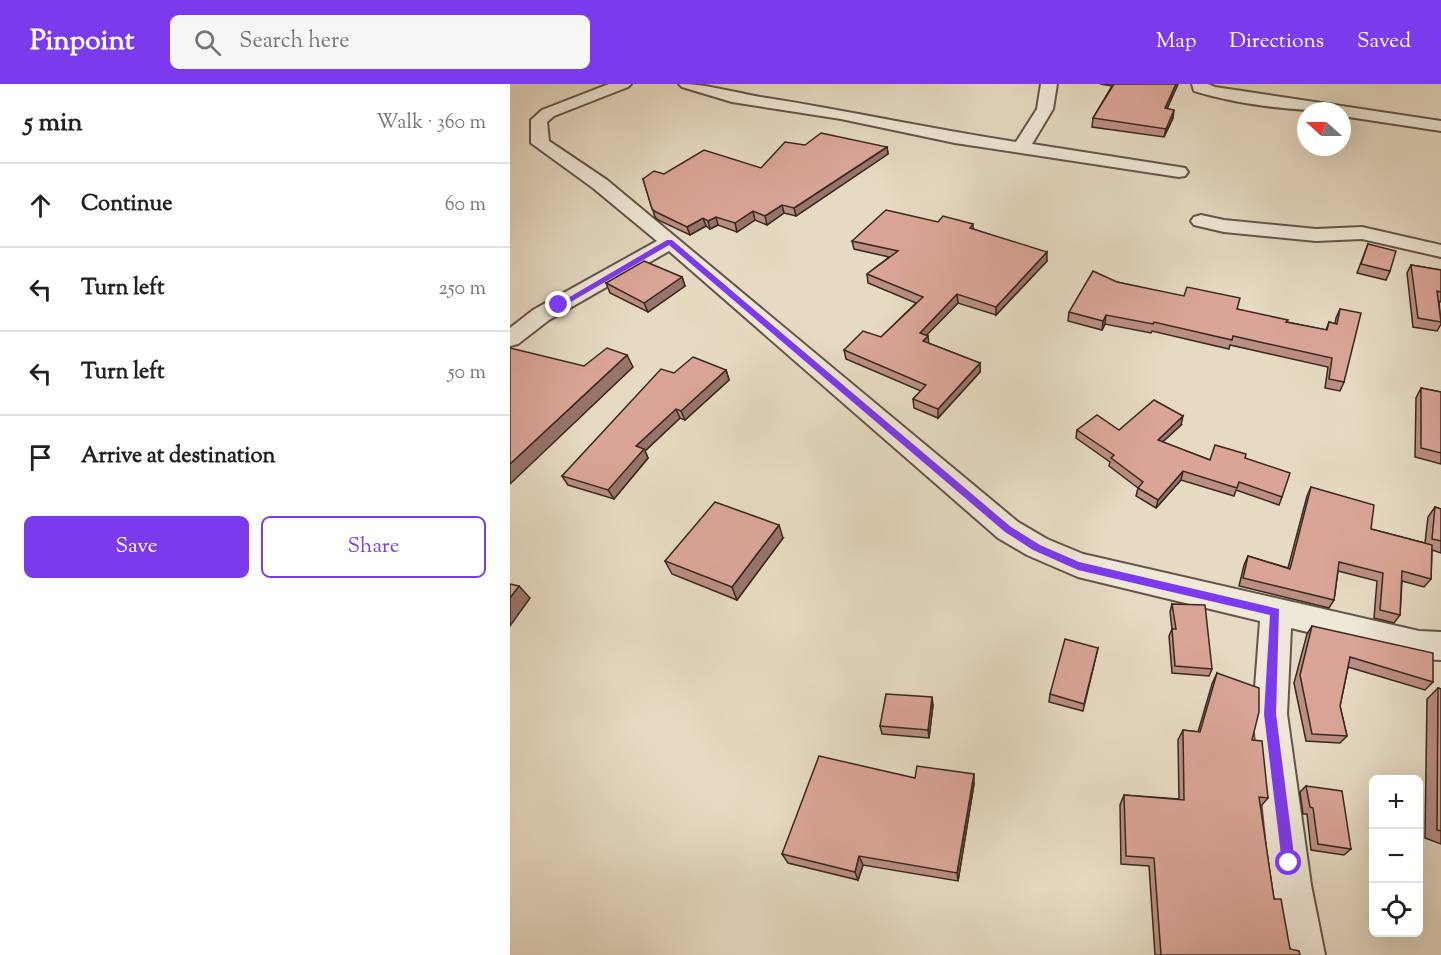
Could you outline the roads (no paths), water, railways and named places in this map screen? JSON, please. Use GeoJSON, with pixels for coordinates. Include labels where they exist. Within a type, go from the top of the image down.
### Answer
{"type":"FeatureCollection","features":[{"type":"Feature","properties":{"kind":"street"},"geometry":{"type":"LineString","coordinates":[[623,84],[548,113],[539,120],[540,142],[600,184],[1017,536],[1078,565],[1419,645],[1441,646]]}},
{"type":"Feature","properties":{"kind":"street"},"geometry":{"type":"LineString","coordinates":[[687,84],[732,97],[841,114],[956,138],[1022,146],[1179,172]]}},
{"type":"Feature","properties":{"kind":"street"},"geometry":{"type":"LineString","coordinates":[[1022,146],[1046,108],[1050,97],[1049,84]]}},
{"type":"Feature","properties":{"kind":"street"},"geometry":{"type":"LineString","coordinates":[[1200,84],[1200,88],[1214,92],[1297,104]]}},
{"type":"Feature","properties":{"kind":"street"},"geometry":{"type":"LineString","coordinates":[[1351,112],[1441,126]]}},
{"type":"Feature","properties":{"kind":"street"},"geometry":{"type":"LineString","coordinates":[[1201,221],[1224,226],[1316,235],[1339,232],[1362,233],[1441,251]]}},
{"type":"Feature","properties":{"kind":"street"},"geometry":{"type":"LineString","coordinates":[[510,339],[541,315],[670,242]]}},
{"type":"Feature","properties":{"kind":"street"},"geometry":{"type":"LineString","coordinates":[[1276,612],[1270,714],[1292,885],[1304,955]]}}]}
